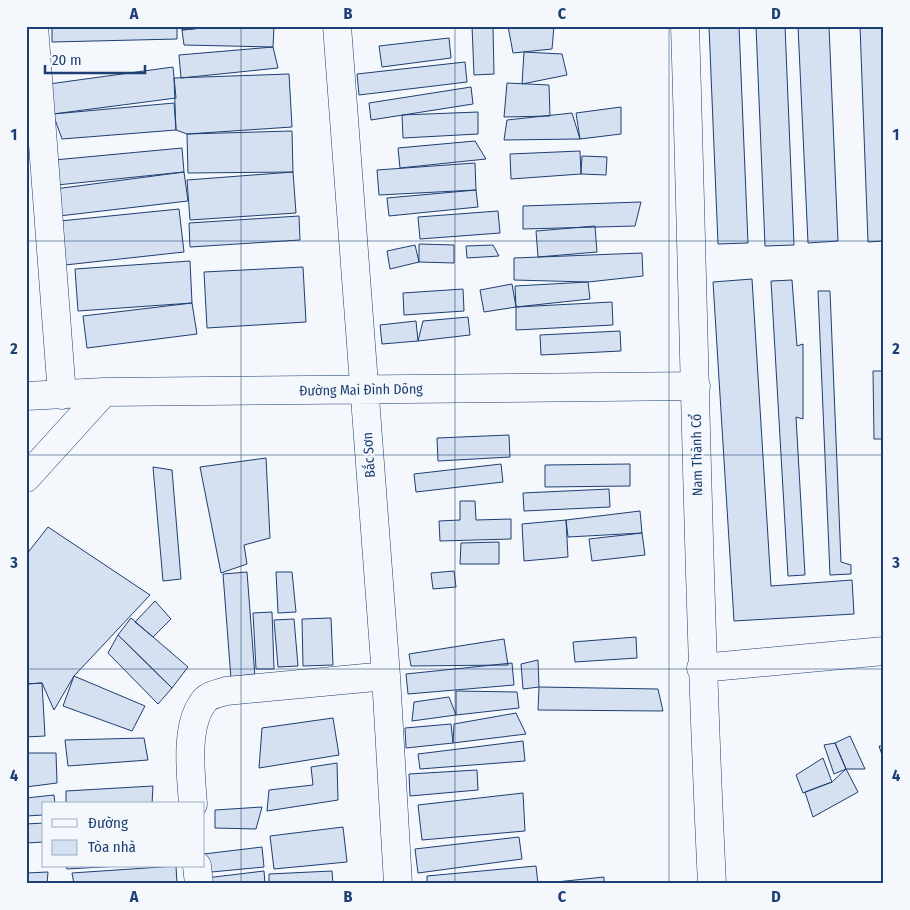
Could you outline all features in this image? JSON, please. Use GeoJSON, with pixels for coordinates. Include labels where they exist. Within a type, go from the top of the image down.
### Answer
{"type":"FeatureCollection","features":[{"type":"Feature","properties":{"kind":"street"},"geometry":{"type":"LineString","coordinates":[[34,26],[62,395]]}},
{"type":"Feature","properties":{"kind":"street","name":"Bắc Sơn"},"geometry":{"type":"LineString","coordinates":[[336,26],[386,676],[398,884]]}},
{"type":"Feature","properties":{"kind":"street","name":"Nam Thành Cổ"},"geometry":{"type":"LineString","coordinates":[[685,26],[696,386],[701,668],[712,884]]}},
{"type":"Feature","properties":{"kind":"street","name":"Đường Mai Đình Dõng"},"geometry":{"type":"LineString","coordinates":[[26,396],[104,392],[696,386]]}},
{"type":"Feature","properties":{"kind":"street"},"geometry":{"type":"LineString","coordinates":[[26,478],[104,392]]}},
{"type":"Feature","properties":{"kind":"street"},"geometry":{"type":"LineString","coordinates":[[701,668],[884,651]]}},
{"type":"Feature","properties":{"kind":"street"},"geometry":{"type":"LineString","coordinates":[[193,802],[191,760],[193,729],[199,710],[206,698],[226,691],[386,676]]}},
{"type":"Feature","properties":{"kind":"street"},"geometry":{"type":"LineString","coordinates":[[197,868],[199,884]]}},
{"type":"Feature","properties":{"kind":"building"},"geometry":{"type":"Polygon","coordinates":[[[52,26],[177,26],[177,39],[52,42],[52,26]]]}},
{"type":"Feature","properties":{"kind":"building"},"geometry":{"type":"Polygon","coordinates":[[[182,26],[222,26],[182,30],[182,26]]]}},
{"type":"Feature","properties":{"kind":"building"},"geometry":{"type":"Polygon","coordinates":[[[222,26],[274,26],[273,47],[184,45],[182,30],[222,26]]]}},
{"type":"Feature","properties":{"kind":"building"},"geometry":{"type":"Polygon","coordinates":[[[472,26],[493,26],[494,74],[474,75],[472,26]]]}},
{"type":"Feature","properties":{"kind":"building"},"geometry":{"type":"Polygon","coordinates":[[[508,26],[554,26],[552,49],[513,53],[508,26]]]}},
{"type":"Feature","properties":{"kind":"building"},"geometry":{"type":"Polygon","coordinates":[[[709,26],[739,26],[748,243],[718,244],[709,26]]]}},
{"type":"Feature","properties":{"kind":"building"},"geometry":{"type":"Polygon","coordinates":[[[756,26],[785,26],[794,245],[765,246],[756,26]]]}},
{"type":"Feature","properties":{"kind":"building"},"geometry":{"type":"Polygon","coordinates":[[[798,26],[829,26],[838,241],[808,243],[798,26]]]}},
{"type":"Feature","properties":{"kind":"building"},"geometry":{"type":"Polygon","coordinates":[[[860,26],[884,26],[884,241],[868,242],[860,26]]]}},
{"type":"Feature","properties":{"kind":"building"},"geometry":{"type":"Polygon","coordinates":[[[449,38],[451,58],[382,67],[379,46],[449,38]]]}},
{"type":"Feature","properties":{"kind":"building"},"geometry":{"type":"Polygon","coordinates":[[[273,47],[278,68],[181,78],[179,55],[273,47]]]}},
{"type":"Feature","properties":{"kind":"building"},"geometry":{"type":"Polygon","coordinates":[[[524,52],[562,54],[567,75],[522,84],[524,52]]]}},
{"type":"Feature","properties":{"kind":"building"},"geometry":{"type":"Polygon","coordinates":[[[465,62],[467,82],[359,95],[357,74],[465,62]]]}},
{"type":"Feature","properties":{"kind":"building"},"geometry":{"type":"Polygon","coordinates":[[[173,67],[176,98],[53,114],[49,84],[173,67]]]}},
{"type":"Feature","properties":{"kind":"building"},"geometry":{"type":"Polygon","coordinates":[[[289,74],[292,127],[187,134],[176,130],[174,78],[289,74]]]}},
{"type":"Feature","properties":{"kind":"building"},"geometry":{"type":"Polygon","coordinates":[[[507,83],[549,85],[550,116],[504,117],[507,83]]]}},
{"type":"Feature","properties":{"kind":"building"},"geometry":{"type":"Polygon","coordinates":[[[471,87],[473,104],[371,120],[369,103],[471,87]]]}},
{"type":"Feature","properties":{"kind":"building"},"geometry":{"type":"Polygon","coordinates":[[[174,103],[176,130],[62,139],[53,114],[174,103]]]}},
{"type":"Feature","properties":{"kind":"building"},"geometry":{"type":"Polygon","coordinates":[[[621,107],[621,134],[580,139],[576,113],[621,107]]]}},
{"type":"Feature","properties":{"kind":"building"},"geometry":{"type":"Polygon","coordinates":[[[478,112],[478,134],[403,138],[402,115],[478,112]]]}},
{"type":"Feature","properties":{"kind":"building"},"geometry":{"type":"Polygon","coordinates":[[[572,113],[580,139],[504,140],[507,120],[572,113]]]}},
{"type":"Feature","properties":{"kind":"building"},"geometry":{"type":"Polygon","coordinates":[[[292,131],[293,172],[188,173],[187,134],[292,131]]]}},
{"type":"Feature","properties":{"kind":"building"},"geometry":{"type":"Polygon","coordinates":[[[475,141],[486,159],[400,168],[398,148],[475,141]]]}},
{"type":"Feature","properties":{"kind":"building"},"geometry":{"type":"Polygon","coordinates":[[[182,148],[184,172],[57,185],[54,160],[182,148]]]}},
{"type":"Feature","properties":{"kind":"building"},"geometry":{"type":"Polygon","coordinates":[[[580,151],[581,174],[511,179],[510,154],[580,151]]]}},
{"type":"Feature","properties":{"kind":"building"},"geometry":{"type":"Polygon","coordinates":[[[582,156],[607,157],[606,175],[581,174],[582,156]]]}},
{"type":"Feature","properties":{"kind":"building"},"geometry":{"type":"Polygon","coordinates":[[[475,163],[476,190],[379,195],[377,170],[475,163]]]}},
{"type":"Feature","properties":{"kind":"building"},"geometry":{"type":"Polygon","coordinates":[[[184,172],[188,201],[59,216],[55,189],[184,172]]]}},
{"type":"Feature","properties":{"kind":"building"},"geometry":{"type":"Polygon","coordinates":[[[293,172],[296,213],[190,220],[187,180],[293,172]]]}},
{"type":"Feature","properties":{"kind":"building"},"geometry":{"type":"Polygon","coordinates":[[[476,190],[478,207],[389,216],[387,198],[476,190]]]}},
{"type":"Feature","properties":{"kind":"building"},"geometry":{"type":"Polygon","coordinates":[[[641,202],[635,226],[523,229],[523,206],[641,202]]]}},
{"type":"Feature","properties":{"kind":"building"},"geometry":{"type":"Polygon","coordinates":[[[179,209],[184,252],[65,265],[60,221],[179,209]]]}},
{"type":"Feature","properties":{"kind":"building"},"geometry":{"type":"Polygon","coordinates":[[[498,211],[500,233],[420,239],[418,217],[498,211]]]}},
{"type":"Feature","properties":{"kind":"building"},"geometry":{"type":"Polygon","coordinates":[[[299,216],[300,240],[190,247],[189,223],[299,216]]]}},
{"type":"Feature","properties":{"kind":"building"},"geometry":{"type":"Polygon","coordinates":[[[595,226],[597,252],[538,257],[536,231],[595,226]]]}},
{"type":"Feature","properties":{"kind":"building"},"geometry":{"type":"Polygon","coordinates":[[[419,244],[454,245],[454,263],[419,262],[419,244]]]}},
{"type":"Feature","properties":{"kind":"building"},"geometry":{"type":"Polygon","coordinates":[[[415,245],[419,262],[390,269],[387,251],[415,245]]]}},
{"type":"Feature","properties":{"kind":"building"},"geometry":{"type":"Polygon","coordinates":[[[493,245],[499,256],[467,258],[466,246],[493,245]]]}},
{"type":"Feature","properties":{"kind":"building"},"geometry":{"type":"Polygon","coordinates":[[[642,253],[643,276],[588,282],[514,280],[514,258],[642,253]]]}},
{"type":"Feature","properties":{"kind":"building"},"geometry":{"type":"Polygon","coordinates":[[[190,261],[192,303],[78,311],[75,269],[190,261]]]}},
{"type":"Feature","properties":{"kind":"building"},"geometry":{"type":"Polygon","coordinates":[[[303,267],[306,322],[207,328],[204,272],[303,267]]]}},
{"type":"Feature","properties":{"kind":"building"},"geometry":{"type":"Polygon","coordinates":[[[752,279],[771,586],[852,580],[854,614],[734,621],[713,282],[752,279]]]}},
{"type":"Feature","properties":{"kind":"building"},"geometry":{"type":"Polygon","coordinates":[[[792,280],[797,346],[803,344],[803,419],[796,417],[805,575],[788,576],[771,281],[792,280]]]}},
{"type":"Feature","properties":{"kind":"building"},"geometry":{"type":"Polygon","coordinates":[[[588,282],[590,299],[516,307],[515,286],[588,282]]]}},
{"type":"Feature","properties":{"kind":"building"},"geometry":{"type":"Polygon","coordinates":[[[512,284],[516,307],[484,312],[480,290],[512,284]]]}},
{"type":"Feature","properties":{"kind":"building"},"geometry":{"type":"Polygon","coordinates":[[[463,289],[464,311],[404,315],[403,293],[463,289]]]}},
{"type":"Feature","properties":{"kind":"building"},"geometry":{"type":"Polygon","coordinates":[[[818,291],[830,291],[841,562],[851,565],[851,574],[830,575],[818,291]]]}},
{"type":"Feature","properties":{"kind":"building"},"geometry":{"type":"Polygon","coordinates":[[[612,302],[613,325],[516,330],[516,307],[612,302]]]}},
{"type":"Feature","properties":{"kind":"building"},"geometry":{"type":"Polygon","coordinates":[[[192,303],[197,334],[87,348],[83,316],[192,303]]]}},
{"type":"Feature","properties":{"kind":"building"},"geometry":{"type":"Polygon","coordinates":[[[468,317],[470,335],[418,341],[423,321],[468,317]]]}},
{"type":"Feature","properties":{"kind":"building"},"geometry":{"type":"Polygon","coordinates":[[[416,321],[418,341],[382,344],[380,325],[416,321]]]}},
{"type":"Feature","properties":{"kind":"building"},"geometry":{"type":"Polygon","coordinates":[[[620,331],[621,351],[541,355],[540,335],[620,331]]]}},
{"type":"Feature","properties":{"kind":"building"},"geometry":{"type":"Polygon","coordinates":[[[873,371],[884,371],[884,439],[874,439],[873,371]]]}},
{"type":"Feature","properties":{"kind":"building"},"geometry":{"type":"Polygon","coordinates":[[[509,435],[510,457],[438,461],[437,438],[509,435]]]}},
{"type":"Feature","properties":{"kind":"building"},"geometry":{"type":"Polygon","coordinates":[[[266,458],[270,538],[244,545],[247,564],[221,573],[200,467],[266,458]]]}},
{"type":"Feature","properties":{"kind":"building"},"geometry":{"type":"Polygon","coordinates":[[[501,464],[503,482],[416,492],[414,474],[501,464]]]}},
{"type":"Feature","properties":{"kind":"building"},"geometry":{"type":"Polygon","coordinates":[[[630,464],[630,486],[545,487],[545,465],[630,464]]]}},
{"type":"Feature","properties":{"kind":"building"},"geometry":{"type":"Polygon","coordinates":[[[153,467],[172,470],[181,579],[163,581],[153,467]]]}},
{"type":"Feature","properties":{"kind":"building"},"geometry":{"type":"Polygon","coordinates":[[[609,489],[610,507],[524,511],[523,493],[609,489]]]}},
{"type":"Feature","properties":{"kind":"building"},"geometry":{"type":"Polygon","coordinates":[[[460,501],[475,501],[476,520],[511,519],[511,539],[440,541],[439,521],[460,520],[460,501]]]}},
{"type":"Feature","properties":{"kind":"building"},"geometry":{"type":"Polygon","coordinates":[[[640,511],[642,533],[568,537],[566,520],[640,511]]]}},
{"type":"Feature","properties":{"kind":"building"},"geometry":{"type":"Polygon","coordinates":[[[566,520],[568,557],[524,561],[522,524],[566,520]]]}},
{"type":"Feature","properties":{"kind":"building"},"geometry":{"type":"Polygon","coordinates":[[[48,527],[150,595],[74,676],[54,710],[42,683],[26,684],[26,555],[48,527]]]}},
{"type":"Feature","properties":{"kind":"building"},"geometry":{"type":"Polygon","coordinates":[[[642,533],[645,555],[592,561],[589,539],[642,533]]]}},
{"type":"Feature","properties":{"kind":"building"},"geometry":{"type":"Polygon","coordinates":[[[499,542],[499,564],[460,564],[461,543],[499,542]]]}},
{"type":"Feature","properties":{"kind":"building"},"geometry":{"type":"Polygon","coordinates":[[[454,571],[456,587],[433,589],[431,573],[454,571]]]}},
{"type":"Feature","properties":{"kind":"building"},"geometry":{"type":"Polygon","coordinates":[[[247,572],[255,677],[231,679],[223,574],[247,572]]]}},
{"type":"Feature","properties":{"kind":"building"},"geometry":{"type":"Polygon","coordinates":[[[276,572],[292,572],[296,612],[278,613],[276,572]]]}},
{"type":"Feature","properties":{"kind":"building"},"geometry":{"type":"Polygon","coordinates":[[[155,601],[171,619],[153,637],[135,622],[155,601]]]}},
{"type":"Feature","properties":{"kind":"building"},"geometry":{"type":"Polygon","coordinates":[[[272,612],[274,669],[256,669],[253,613],[272,612]]]}},
{"type":"Feature","properties":{"kind":"building"},"geometry":{"type":"Polygon","coordinates":[[[131,618],[188,667],[172,688],[118,635],[131,618]]]}},
{"type":"Feature","properties":{"kind":"building"},"geometry":{"type":"Polygon","coordinates":[[[331,618],[333,665],[303,666],[302,619],[331,618]]]}},
{"type":"Feature","properties":{"kind":"building"},"geometry":{"type":"Polygon","coordinates":[[[294,619],[298,666],[278,667],[274,620],[294,619]]]}},
{"type":"Feature","properties":{"kind":"building"},"geometry":{"type":"Polygon","coordinates":[[[118,635],[172,688],[158,704],[108,653],[118,635]]]}},
{"type":"Feature","properties":{"kind":"building"},"geometry":{"type":"Polygon","coordinates":[[[636,637],[637,658],[575,662],[573,642],[636,637]]]}},
{"type":"Feature","properties":{"kind":"building"},"geometry":{"type":"Polygon","coordinates":[[[504,639],[508,665],[411,666],[409,654],[504,639]]]}},
{"type":"Feature","properties":{"kind":"building"},"geometry":{"type":"Polygon","coordinates":[[[538,660],[539,687],[523,689],[521,664],[538,660]]]}},
{"type":"Feature","properties":{"kind":"building"},"geometry":{"type":"Polygon","coordinates":[[[512,663],[514,685],[408,694],[406,674],[512,663]]]}},
{"type":"Feature","properties":{"kind":"building"},"geometry":{"type":"Polygon","coordinates":[[[74,676],[145,706],[132,731],[63,706],[74,676]]]}},
{"type":"Feature","properties":{"kind":"building"},"geometry":{"type":"Polygon","coordinates":[[[42,683],[45,736],[26,737],[26,684],[42,683]]]}},
{"type":"Feature","properties":{"kind":"building"},"geometry":{"type":"Polygon","coordinates":[[[539,687],[658,689],[663,711],[538,710],[539,687]]]}},
{"type":"Feature","properties":{"kind":"building"},"geometry":{"type":"Polygon","coordinates":[[[456,691],[517,692],[519,708],[456,715],[456,691]]]}},
{"type":"Feature","properties":{"kind":"building"},"geometry":{"type":"Polygon","coordinates":[[[449,697],[456,715],[412,721],[414,702],[449,697]]]}},
{"type":"Feature","properties":{"kind":"building"},"geometry":{"type":"Polygon","coordinates":[[[516,713],[526,734],[453,743],[454,724],[516,713]]]}},
{"type":"Feature","properties":{"kind":"building"},"geometry":{"type":"Polygon","coordinates":[[[333,718],[339,755],[259,768],[262,728],[333,718]]]}},
{"type":"Feature","properties":{"kind":"building"},"geometry":{"type":"Polygon","coordinates":[[[451,724],[453,743],[406,748],[405,728],[451,724]]]}},
{"type":"Feature","properties":{"kind":"building"},"geometry":{"type":"Polygon","coordinates":[[[850,736],[865,769],[846,769],[835,743],[850,736]]]}},
{"type":"Feature","properties":{"kind":"building"},"geometry":{"type":"Polygon","coordinates":[[[144,738],[148,760],[68,766],[65,740],[144,738]]]}},
{"type":"Feature","properties":{"kind":"building"},"geometry":{"type":"Polygon","coordinates":[[[523,741],[525,761],[420,769],[418,754],[523,741]]]}},
{"type":"Feature","properties":{"kind":"building"},"geometry":{"type":"Polygon","coordinates":[[[835,743],[846,769],[834,774],[824,745],[835,743]]]}},
{"type":"Feature","properties":{"kind":"building"},"geometry":{"type":"Polygon","coordinates":[[[879,746],[884,746],[884,761],[879,746]]]}},
{"type":"Feature","properties":{"kind":"building"},"geometry":{"type":"Polygon","coordinates":[[[26,753],[56,753],[57,783],[26,787],[26,753]]]}},
{"type":"Feature","properties":{"kind":"building"},"geometry":{"type":"Polygon","coordinates":[[[823,758],[832,782],[803,793],[796,775],[823,758]]]}},
{"type":"Feature","properties":{"kind":"building"},"geometry":{"type":"Polygon","coordinates":[[[337,763],[338,800],[267,811],[269,790],[313,785],[311,767],[337,763]]]}},
{"type":"Feature","properties":{"kind":"building"},"geometry":{"type":"Polygon","coordinates":[[[846,769],[858,792],[813,817],[805,792],[832,782],[846,769]]]}},
{"type":"Feature","properties":{"kind":"building"},"geometry":{"type":"Polygon","coordinates":[[[477,770],[478,790],[410,796],[409,774],[477,770]]]}},
{"type":"Feature","properties":{"kind":"building"},"geometry":{"type":"Polygon","coordinates":[[[153,786],[152,802],[66,802],[66,791],[153,786]]]}},
{"type":"Feature","properties":{"kind":"building"},"geometry":{"type":"Polygon","coordinates":[[[523,793],[525,831],[422,840],[418,805],[523,793]]]}},
{"type":"Feature","properties":{"kind":"building"},"geometry":{"type":"Polygon","coordinates":[[[54,795],[55,802],[42,802],[42,815],[26,816],[26,798],[54,795]]]}},
{"type":"Feature","properties":{"kind":"building"},"geometry":{"type":"Polygon","coordinates":[[[262,807],[256,829],[215,828],[215,810],[262,807]]]}},
{"type":"Feature","properties":{"kind":"building"},"geometry":{"type":"Polygon","coordinates":[[[42,823],[42,842],[26,843],[26,824],[42,823]]]}},
{"type":"Feature","properties":{"kind":"building"},"geometry":{"type":"Polygon","coordinates":[[[343,827],[347,862],[274,869],[270,836],[343,827]]]}},
{"type":"Feature","properties":{"kind":"building"},"geometry":{"type":"Polygon","coordinates":[[[519,837],[522,859],[418,873],[415,849],[519,837]]]}},
{"type":"Feature","properties":{"kind":"building"},"geometry":{"type":"Polygon","coordinates":[[[262,847],[264,867],[201,873],[205,868],[205,854],[262,847]]]}},
{"type":"Feature","properties":{"kind":"building"},"geometry":{"type":"Polygon","coordinates":[[[536,866],[538,884],[427,884],[427,876],[536,866]]]}},
{"type":"Feature","properties":{"kind":"building"},"geometry":{"type":"Polygon","coordinates":[[[176,868],[177,884],[74,884],[72,873],[176,868]]]}},
{"type":"Feature","properties":{"kind":"building"},"geometry":{"type":"Polygon","coordinates":[[[264,871],[265,884],[206,884],[206,878],[264,871]]]}},
{"type":"Feature","properties":{"kind":"building"},"geometry":{"type":"Polygon","coordinates":[[[332,871],[333,884],[269,884],[269,874],[332,871]]]}},
{"type":"Feature","properties":{"kind":"building"},"geometry":{"type":"Polygon","coordinates":[[[48,872],[47,884],[26,884],[26,873],[48,872]]]}},
{"type":"Feature","properties":{"kind":"building"},"geometry":{"type":"Polygon","coordinates":[[[604,877],[604,884],[556,884],[556,882],[604,877]]]}}]}
